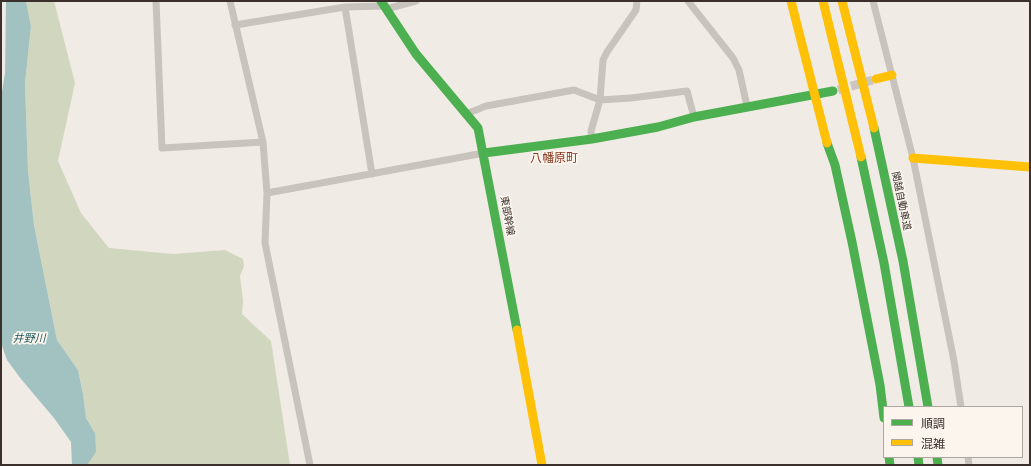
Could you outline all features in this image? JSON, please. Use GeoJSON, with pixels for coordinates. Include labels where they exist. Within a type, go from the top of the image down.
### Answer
{"type":"FeatureCollection","features":[{"type":"Feature","properties":{"kind":"main road"},"geometry":{"type":"LineString","coordinates":[[791,1],[824,135],[835,165],[852,242],[880,385],[883,410]]}},
{"type":"Feature","properties":{"kind":"main road"},"geometry":{"type":"LineString","coordinates":[[823,1],[858,143],[884,263],[909,406]]}},
{"type":"Feature","properties":{"kind":"main road","name":"関越自動車道"},"geometry":{"type":"LineString","coordinates":[[842,1],[877,142],[903,261],[928,406]]}},
{"type":"Feature","properties":{"kind":"main road","name":"東部幹線"},"geometry":{"type":"LineString","coordinates":[[384,5],[428,69],[478,128],[484,153],[542,465]]}},
{"type":"Feature","properties":{"kind":"main road"},"geometry":{"type":"LineString","coordinates":[[876,79],[892,76]]}},
{"type":"Feature","properties":{"kind":"main road"},"geometry":{"type":"LineString","coordinates":[[484,153],[592,139],[658,127],[694,117],[747,106],[833,91]]}},
{"type":"Feature","properties":{"kind":"main road"},"geometry":{"type":"LineString","coordinates":[[913,158],[1030,167]]}},
{"type":"Feature","properties":{"kind":"street"},"geometry":{"type":"LineString","coordinates":[[156,1],[162,148],[263,142]]}},
{"type":"Feature","properties":{"kind":"street"},"geometry":{"type":"LineString","coordinates":[[230,1],[263,142],[267,193],[265,243],[310,465]]}},
{"type":"Feature","properties":{"kind":"street"},"geometry":{"type":"LineString","coordinates":[[235,25],[345,7],[384,5],[416,1]]}},
{"type":"Feature","properties":{"kind":"street"},"geometry":{"type":"LineString","coordinates":[[592,139],[592,131],[600,100],[603,60],[636,10],[637,1]]}},
{"type":"Feature","properties":{"kind":"street"},"geometry":{"type":"LineString","coordinates":[[688,1],[733,58],[739,70],[747,106]]}},
{"type":"Feature","properties":{"kind":"street"},"geometry":{"type":"LineString","coordinates":[[873,1],[913,158],[954,361],[961,406]]}},
{"type":"Feature","properties":{"kind":"street"},"geometry":{"type":"LineString","coordinates":[[345,7],[372,174]]}},
{"type":"Feature","properties":{"kind":"street"},"geometry":{"type":"LineString","coordinates":[[466,114],[486,106],[574,90],[600,100],[631,98],[687,91],[694,117]]}},
{"type":"Feature","properties":{"kind":"street"},"geometry":{"type":"LineString","coordinates":[[267,193],[484,153]]}},
{"type":"Feature","properties":{"kind":"green space"},"geometry":{"type":"Polygon","coordinates":[[[26,1],[54,1],[75,83],[58,161],[81,213],[109,248],[173,254],[225,250],[243,259],[244,266],[240,276],[243,301],[242,314],[271,341],[290,465],[87,465],[95,433],[86,418],[78,370],[57,340],[34,225],[28,171],[25,84],[31,26],[26,1]]]}},
{"type":"Feature","properties":{"kind":"water","name":"井野川"},"geometry":{"type":"Polygon","coordinates":[[[6,1],[26,1],[31,26],[25,84],[28,171],[34,225],[57,340],[78,370],[86,418],[95,433],[96,452],[87,465],[72,465],[71,442],[54,418],[7,360],[1,343],[1,98],[5,73],[6,1]]]}},
{"type":"Feature","properties":{"kind":"tunnel"},"geometry":{"type":"LineString","coordinates":[[838,90],[876,79]]}},
{"type":"Feature","properties":{"kind":"traffic: fast"},"geometry":{"type":"LineString","coordinates":[[381,1],[416,54],[478,128],[517,330]]}},
{"type":"Feature","properties":{"kind":"traffic: fast"},"geometry":{"type":"LineString","coordinates":[[484,153],[592,139],[658,127],[694,117],[833,91]]}},
{"type":"Feature","properties":{"kind":"traffic: fast"},"geometry":{"type":"LineString","coordinates":[[874,128],[903,261],[928,406]]}},
{"type":"Feature","properties":{"kind":"traffic: fast"},"geometry":{"type":"LineString","coordinates":[[827,143],[835,165],[852,242],[880,385],[883,410]]}},
{"type":"Feature","properties":{"kind":"traffic: fast"},"geometry":{"type":"LineString","coordinates":[[861,157],[884,263],[909,406]]}},
{"type":"Feature","properties":{"kind":"traffic: fast"},"geometry":{"type":"LineString","coordinates":[[889,458],[890,465]]}},
{"type":"Feature","properties":{"kind":"traffic: fast"},"geometry":{"type":"LineString","coordinates":[[918,458],[919,465]]}},
{"type":"Feature","properties":{"kind":"traffic: fast"},"geometry":{"type":"LineString","coordinates":[[937,458],[938,465]]}},
{"type":"Feature","properties":{"kind":"traffic: slow"},"geometry":{"type":"LineString","coordinates":[[791,1],[827,143]]}},
{"type":"Feature","properties":{"kind":"traffic: slow"},"geometry":{"type":"LineString","coordinates":[[823,1],[861,157]]}},
{"type":"Feature","properties":{"kind":"traffic: slow"},"geometry":{"type":"LineString","coordinates":[[842,1],[874,128]]}},
{"type":"Feature","properties":{"kind":"traffic: slow"},"geometry":{"type":"LineString","coordinates":[[876,79],[892,75]]}},
{"type":"Feature","properties":{"kind":"traffic: slow"},"geometry":{"type":"LineString","coordinates":[[913,158],[1030,167]]}},
{"type":"Feature","properties":{"kind":"traffic: slow"},"geometry":{"type":"LineString","coordinates":[[517,330],[542,465]]}},
{"type":"Feature","properties":{"kind":"district","name":"八幡原町"},"geometry":{"type":"Point","coordinates":[554,159]}}]}
